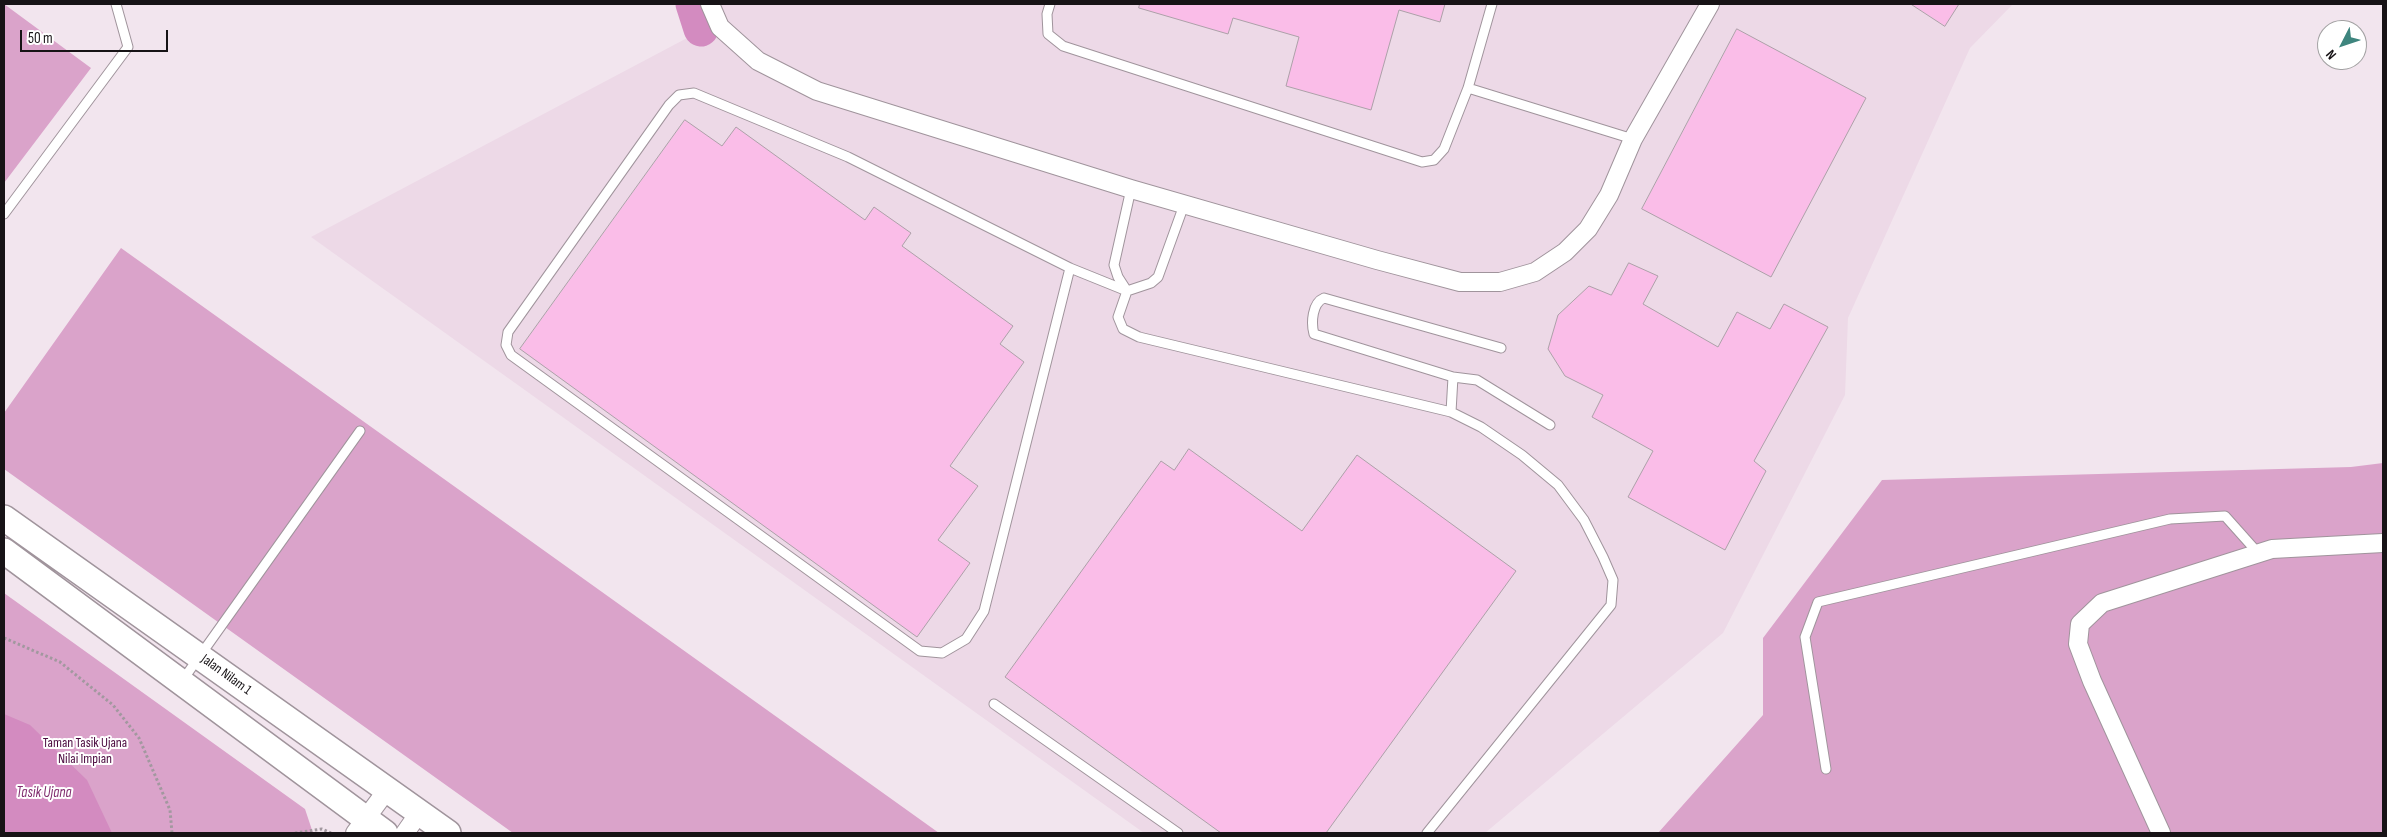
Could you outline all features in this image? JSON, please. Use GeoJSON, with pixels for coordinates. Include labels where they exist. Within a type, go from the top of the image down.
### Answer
{"type":"FeatureCollection","features":[{"type":"Feature","properties":{"kind":"main road","name":"Jalan Nilam 1"},"geometry":{"type":"LineString","coordinates":[[4,518],[448,833]]}},
{"type":"Feature","properties":{"kind":"main road"},"geometry":{"type":"LineString","coordinates":[[4,551],[182,682],[360,826],[385,833]]}},
{"type":"Feature","properties":{"kind":"street"},"geometry":{"type":"LineString","coordinates":[[710,4],[720,27],[758,62],[817,91],[1184,205],[1460,282],[1500,282],[1535,272],[1565,252],[1588,229],[1609,195],[1633,139],[1710,4]]}},
{"type":"Feature","properties":{"kind":"street"},"geometry":{"type":"LineString","coordinates":[[2161,833],[2092,681],[2078,644],[2080,624],[2102,603],[2272,549],[2383,543]]}},
{"type":"Feature","properties":{"kind":"street"},"geometry":{"type":"LineString","coordinates":[[360,826],[387,790]]}},
{"type":"Feature","properties":{"kind":"street"},"geometry":{"type":"LineString","coordinates":[[404,833],[419,813]]}},
{"type":"Feature","properties":{"kind":"lane"},"geometry":{"type":"LineString","coordinates":[[4,214],[128,47],[116,4]]}},
{"type":"Feature","properties":{"kind":"lane"},"geometry":{"type":"LineString","coordinates":[[1050,4],[1047,14],[1048,34],[1063,46],[1422,162],[1434,160],[1444,149],[1468,88],[1492,4]]}},
{"type":"Feature","properties":{"kind":"lane"},"geometry":{"type":"LineString","coordinates":[[1468,88],[1633,139]]}},
{"type":"Feature","properties":{"kind":"lane"},"geometry":{"type":"LineString","coordinates":[[1070,268],[984,611],[966,639],[942,653],[920,651],[511,355],[506,345],[508,332],[669,105],[679,95],[694,93],[848,157],[1070,268],[1127,291],[1151,283],[1158,277],[1184,205]]}},
{"type":"Feature","properties":{"kind":"lane"},"geometry":{"type":"LineString","coordinates":[[1127,291],[1118,277],[1114,265],[1131,189]]}},
{"type":"Feature","properties":{"kind":"lane"},"geometry":{"type":"LineString","coordinates":[[1127,291],[1118,317],[1123,329],[1139,337],[1451,412],[1481,428],[1522,455],[1558,485],[1584,520],[1613,580],[1611,605],[1427,833]]}},
{"type":"Feature","properties":{"kind":"lane"},"geometry":{"type":"LineString","coordinates":[[1501,348],[1324,298],[1315,304],[1313,328],[1314,334],[1319,337],[1453,377],[1477,380],[1550,424]]}},
{"type":"Feature","properties":{"kind":"lane"},"geometry":{"type":"LineString","coordinates":[[1451,412],[1453,377]]}},
{"type":"Feature","properties":{"kind":"lane"},"geometry":{"type":"LineString","coordinates":[[182,682],[360,431]]}},
{"type":"Feature","properties":{"kind":"lane"},"geometry":{"type":"LineString","coordinates":[[1826,769],[1805,637],[1818,602],[2170,519],[2225,516],[2258,553]]}},
{"type":"Feature","properties":{"kind":"lane"},"geometry":{"type":"LineString","coordinates":[[994,704],[1178,833]]}},
{"type":"Feature","properties":{"kind":"path"},"geometry":{"type":"LineString","coordinates":[[4,638],[60,662],[113,705],[139,738],[170,810],[172,833]]}},
{"type":"Feature","properties":{"kind":"path"},"geometry":{"type":"LineString","coordinates":[[295,833],[322,829],[330,833]]}},
{"type":"Feature","properties":{"kind":"shaded area"},"geometry":{"type":"Polygon","coordinates":[[[699,4],[2013,4],[1970,48],[1848,318],[1845,395],[1723,633],[1485,833],[1144,833],[311,237],[706,28],[699,4]]]}},
{"type":"Feature","properties":{"kind":"green space"},"geometry":{"type":"Polygon","coordinates":[[[4,4],[91,68],[4,183],[4,4]]]}},
{"type":"Feature","properties":{"kind":"green space"},"geometry":{"type":"Polygon","coordinates":[[[121,248],[939,833],[513,833],[4,469],[4,413],[121,248]]]}},
{"type":"Feature","properties":{"kind":"green space"},"geometry":{"type":"Polygon","coordinates":[[[2383,463],[2383,833],[1658,833],[1763,715],[1763,638],[1882,480],[2351,467],[2383,463]]]}},
{"type":"Feature","properties":{"kind":"green space","name":"Taman Tasik Ujana Nilai Impian"},"geometry":{"type":"Polygon","coordinates":[[[4,593],[305,809],[313,833],[4,833],[4,593]]]}},
{"type":"Feature","properties":{"kind":"water","name":"Tasik Ujana"},"geometry":{"type":"Polygon","coordinates":[[[4,714],[30,725],[87,780],[112,833],[4,833],[4,714]]]}},
{"type":"Feature","properties":{"kind":"building"},"geometry":{"type":"Polygon","coordinates":[[[1140,4],[1445,4],[1440,22],[1399,10],[1371,110],[1286,86],[1299,37],[1233,18],[1228,34],[1139,8],[1140,4]]]}},
{"type":"Feature","properties":{"kind":"building"},"geometry":{"type":"Polygon","coordinates":[[[1911,4],[1959,4],[1945,26],[1911,4]]]}},
{"type":"Feature","properties":{"kind":"building"},"geometry":{"type":"Polygon","coordinates":[[[1737,29],[1866,98],[1771,277],[1642,209],[1737,29]]]}},
{"type":"Feature","properties":{"kind":"building"},"geometry":{"type":"Polygon","coordinates":[[[685,120],[722,146],[736,127],[865,220],[874,207],[911,233],[902,246],[1013,326],[1000,344],[1024,362],[950,466],[978,486],[938,540],[970,563],[917,637],[520,349],[685,120]]]}},
{"type":"Feature","properties":{"kind":"building"},"geometry":{"type":"Polygon","coordinates":[[[1629,263],[1658,276],[1643,304],[1718,347],[1737,312],[1770,329],[1784,304],[1828,327],[1754,461],[1766,471],[1725,550],[1628,497],[1653,451],[1592,417],[1603,395],[1565,376],[1548,349],[1558,315],[1589,286],[1611,295],[1629,263]]]}},
{"type":"Feature","properties":{"kind":"building"},"geometry":{"type":"Polygon","coordinates":[[[1189,449],[1302,531],[1357,455],[1516,571],[1326,833],[1221,833],[1005,677],[1161,461],[1174,470],[1189,449]]]}},
{"type":"Feature","properties":{"kind":"waterway"},"geometry":{"type":"LineString","coordinates":[[693,4],[701,29]]}}]}
